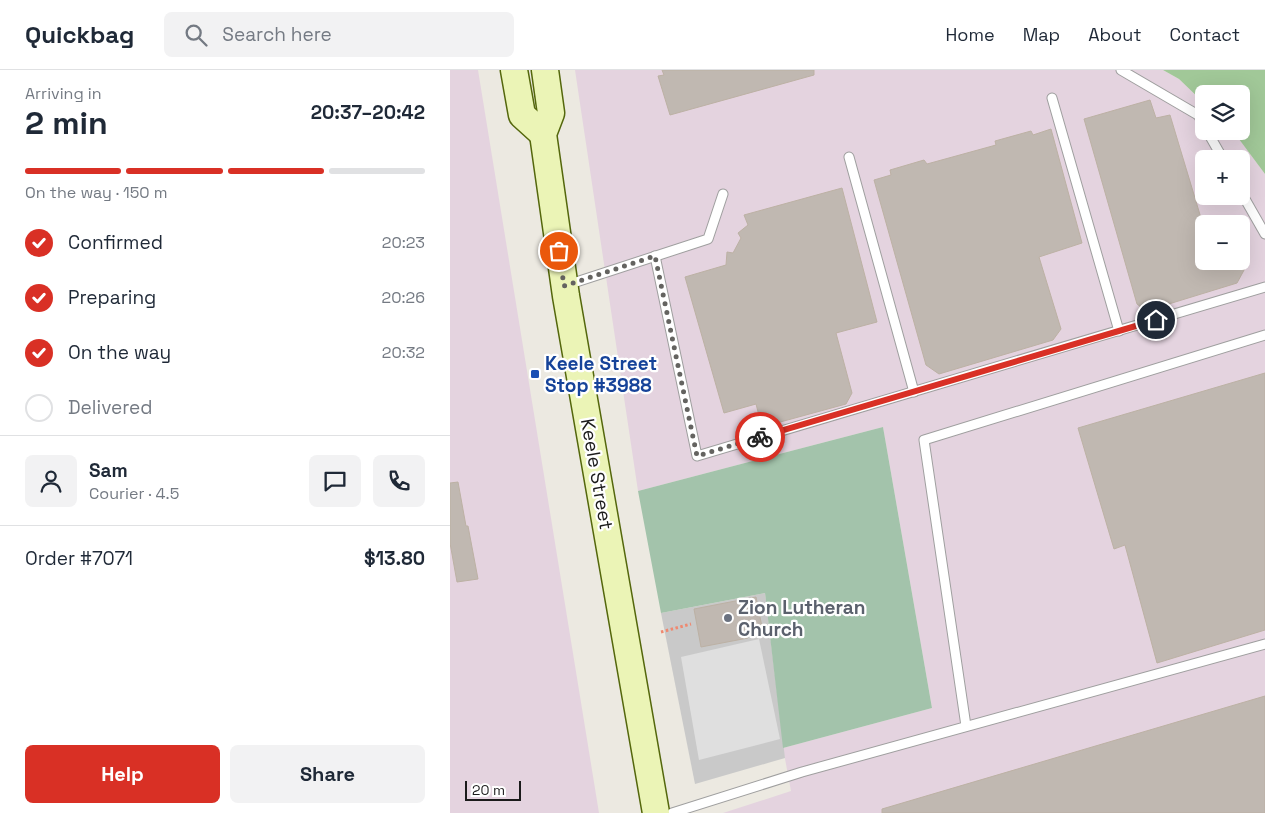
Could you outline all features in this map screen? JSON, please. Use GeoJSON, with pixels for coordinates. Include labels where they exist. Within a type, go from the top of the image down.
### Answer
{"type":"FeatureCollection","features":[{"type":"Feature","properties":{"kind":"main road"},"geometry":{"type":"LineString","coordinates":[[514,70],[522,115],[543,134]]}},
{"type":"Feature","properties":{"kind":"main road","name":"Keele Street"},"geometry":{"type":"LineString","coordinates":[[545,70],[551,113],[543,134],[564,286],[656,813]]}},
{"type":"Feature","properties":{"kind":"lane"},"geometry":{"type":"LineString","coordinates":[[1121,70],[1195,113]]}},
{"type":"Feature","properties":{"kind":"lane"},"geometry":{"type":"LineString","coordinates":[[1052,98],[1119,331]]}},
{"type":"Feature","properties":{"kind":"lane"},"geometry":{"type":"LineString","coordinates":[[849,157],[914,392]]}},
{"type":"Feature","properties":{"kind":"lane"},"geometry":{"type":"LineString","coordinates":[[564,286],[708,239],[723,194]]}},
{"type":"Feature","properties":{"kind":"lane"},"geometry":{"type":"LineString","coordinates":[[1248,205],[1265,234]]}},
{"type":"Feature","properties":{"kind":"lane"},"geometry":{"type":"LineString","coordinates":[[655,256],[697,456],[1265,287]]}},
{"type":"Feature","properties":{"kind":"lane"},"geometry":{"type":"LineString","coordinates":[[966,726],[924,440],[1265,335]]}},
{"type":"Feature","properties":{"kind":"lane"},"geometry":{"type":"LineString","coordinates":[[672,813],[802,772],[1265,644]]}},
{"type":"Feature","properties":{"kind":"path"},"geometry":{"type":"LineString","coordinates":[[661,632],[691,624]]}},
{"type":"Feature","properties":{"kind":"shaded area"},"geometry":{"type":"Polygon","coordinates":[[[450,70],[478,70],[599,813],[450,813],[450,70]]]}},
{"type":"Feature","properties":{"kind":"shaded area"},"geometry":{"type":"Polygon","coordinates":[[[575,70],[1163,70],[1179,79],[1195,94],[1195,140],[1240,140],[1247,150],[1195,150],[1195,205],[1250,205],[1250,154],[1265,174],[1265,813],[723,813],[791,791],[783,748],[932,708],[883,427],[638,491],[575,70]]]}},
{"type":"Feature","properties":{"kind":"shaded area"},"geometry":{"type":"Polygon","coordinates":[[[765,593],[785,758],[695,784],[661,613],[765,593]]]}},
{"type":"Feature","properties":{"kind":"shaded area"},"geometry":{"type":"Polygon","coordinates":[[[759,639],[780,739],[699,760],[681,657],[759,639]]]}},
{"type":"Feature","properties":{"kind":"green space"},"geometry":{"type":"Polygon","coordinates":[[[1163,70],[1265,70],[1265,174],[1250,154],[1250,150],[1247,150],[1240,140],[1250,140],[1250,85],[1195,85],[1195,94],[1179,79],[1163,70]]]}},
{"type":"Feature","properties":{"kind":"green space"},"geometry":{"type":"Polygon","coordinates":[[[883,427],[932,708],[783,748],[765,593],[661,613],[638,491],[883,427]]]}},
{"type":"Feature","properties":{"kind":"building"},"geometry":{"type":"Polygon","coordinates":[[[662,70],[814,70],[814,75],[670,115],[658,76],[664,75],[662,70]]]}},
{"type":"Feature","properties":{"kind":"building"},"geometry":{"type":"Polygon","coordinates":[[[1150,100],[1156,118],[1170,115],[1195,198],[1195,205],[1197,205],[1200,215],[1195,215],[1195,270],[1244,270],[1237,283],[1146,311],[1137,304],[1084,119],[1150,100]]]}},
{"type":"Feature","properties":{"kind":"building"},"geometry":{"type":"Polygon","coordinates":[[[1051,129],[1082,243],[1039,257],[1061,329],[1053,340],[939,374],[926,365],[874,180],[891,175],[890,170],[924,160],[927,164],[996,145],[995,141],[1031,131],[1033,135],[1051,129]]]}},
{"type":"Feature","properties":{"kind":"building"},"geometry":{"type":"Polygon","coordinates":[[[842,188],[877,322],[836,333],[852,393],[846,404],[762,427],[756,404],[724,413],[685,277],[726,265],[727,252],[733,253],[741,238],[738,233],[748,225],[744,215],[842,188]]]}},
{"type":"Feature","properties":{"kind":"building"},"geometry":{"type":"Polygon","coordinates":[[[1265,373],[1265,630],[1157,663],[1125,545],[1114,549],[1078,428],[1265,373]]]}},
{"type":"Feature","properties":{"kind":"building"},"geometry":{"type":"Polygon","coordinates":[[[458,482],[478,579],[457,582],[450,543],[450,483],[458,482]]]}},
{"type":"Feature","properties":{"kind":"building","name":"Zion Lutheran Church"},"geometry":{"type":"Polygon","coordinates":[[[756,597],[762,627],[746,630],[748,638],[701,647],[694,609],[756,597]]]}},
{"type":"Feature","properties":{"kind":"building"},"geometry":{"type":"Polygon","coordinates":[[[1265,696],[1265,813],[882,813],[882,809],[1265,696]]]}},
{"type":"Feature","properties":{"kind":"way so far"},"geometry":{"type":"LineString","coordinates":[[559,251],[564,286],[655,256],[697,456],[760,437]]}},
{"type":"Feature","properties":{"kind":"place","name":"Keele Street Stop #3988"},"geometry":{"type":"Point","coordinates":[535,374]}},
{"type":"Feature","properties":{"kind":"place","name":"Zion Lutheran Church"},"geometry":{"type":"Point","coordinates":[728,618]}},
{"type":"Feature","properties":{"kind":"route"},"geometry":{"type":"LineString","coordinates":[[760,437],[1156,320]]}}]}
